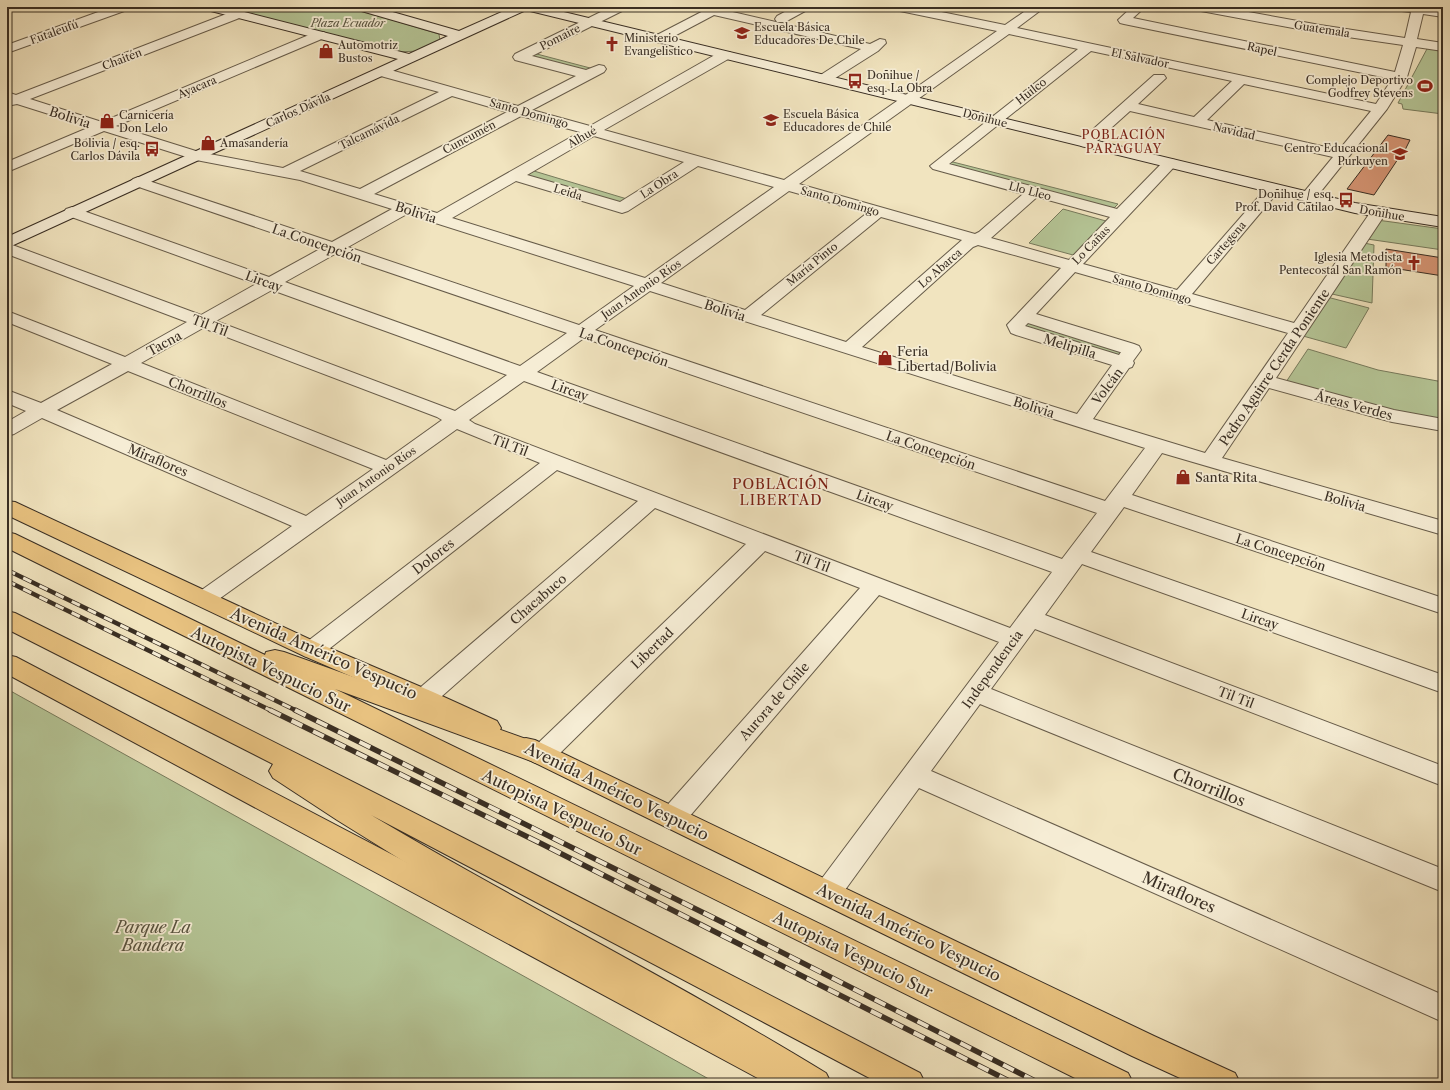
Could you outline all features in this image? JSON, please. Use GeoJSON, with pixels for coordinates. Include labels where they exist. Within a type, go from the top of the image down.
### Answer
{"type":"FeatureCollection","features":[{"type":"Feature","properties":{"kind":"main road","name":"Avenida Américo Vespucio"},"geometry":{"type":"LineString","coordinates":[[7,507],[312,650],[424,698],[673,817],[1143,1046],[1224,1083]]}},
{"type":"Feature","properties":{"kind":"main road","name":"Autopista Vespucio Sur"},"geometry":{"type":"LineString","coordinates":[[7,539],[165,618],[1117,1083]]}},
{"type":"Feature","properties":{"kind":"main road"},"geometry":{"type":"LineString","coordinates":[[165,618],[542,755]]}},
{"type":"Feature","properties":{"kind":"main road"},"geometry":{"type":"LineString","coordinates":[[7,619],[202,715],[580,910],[909,1083]]}},
{"type":"Feature","properties":{"kind":"main road"},"geometry":{"type":"LineString","coordinates":[[7,663],[797,1083]]}},
{"type":"Feature","properties":{"kind":"main road"},"geometry":{"type":"LineString","coordinates":[[202,715],[292,777],[415,854],[706,1018],[815,1083]]}},
{"type":"Feature","properties":{"kind":"street","name":"Futaleufú"},"geometry":{"type":"LineString","coordinates":[[7,49],[123,7]]}},
{"type":"Feature","properties":{"kind":"street"},"geometry":{"type":"LineString","coordinates":[[211,7],[411,58]]}},
{"type":"Feature","properties":{"kind":"street"},"geometry":{"type":"LineString","coordinates":[[362,7],[382,9],[460,36]]}},
{"type":"Feature","properties":{"kind":"street","name":"Carlos Dávila"},"geometry":{"type":"LineString","coordinates":[[10,250],[72,212],[524,7]]}},
{"type":"Feature","properties":{"kind":"street","name":"Doñihue"},"geometry":{"type":"LineString","coordinates":[[528,7],[1308,197],[1378,213],[1443,222]]}},
{"type":"Feature","properties":{"kind":"street","name":"Pomaire"},"geometry":{"type":"LineString","coordinates":[[594,72],[526,54],[620,7]]}},
{"type":"Feature","properties":{"kind":"street"},"geometry":{"type":"LineString","coordinates":[[803,7],[781,19],[877,45]]}},
{"type":"Feature","properties":{"kind":"street","name":"El Salvador"},"geometry":{"type":"LineString","coordinates":[[900,7],[934,10],[1007,30],[1380,109]]}},
{"type":"Feature","properties":{"kind":"street","name":"Juan Antonio Ríos"},"geometry":{"type":"LineString","coordinates":[[204,599],[1039,7]]}},
{"type":"Feature","properties":{"kind":"street","name":"Rapel"},"geometry":{"type":"LineString","coordinates":[[1139,7],[1124,20],[1400,77]]}},
{"type":"Feature","properties":{"kind":"street","name":"Guatemala"},"geometry":{"type":"LineString","coordinates":[[1201,7],[1320,29],[1443,47]]}},
{"type":"Feature","properties":{"kind":"street"},"geometry":{"type":"LineString","coordinates":[[1397,7],[1417,8],[1443,13]]}},
{"type":"Feature","properties":{"kind":"street"},"geometry":{"type":"LineString","coordinates":[[1308,197],[1380,109],[1400,77],[1410,42],[1417,8]]}},
{"type":"Feature","properties":{"kind":"street"},"geometry":{"type":"LineString","coordinates":[[659,39],[716,9],[877,45]]}},
{"type":"Feature","properties":{"kind":"street","name":"Chaitén"},"geometry":{"type":"LineString","coordinates":[[10,100],[238,14]]}},
{"type":"Feature","properties":{"kind":"street"},"geometry":{"type":"LineString","coordinates":[[1223,53],[1260,18]]}},
{"type":"Feature","properties":{"kind":"street","name":"Ayacara"},"geometry":{"type":"LineString","coordinates":[[7,167],[320,36]]}},
{"type":"Feature","properties":{"kind":"street"},"geometry":{"type":"LineString","coordinates":[[824,79],[877,45]]}},
{"type":"Feature","properties":{"kind":"street","name":"Huilco"},"geometry":{"type":"LineString","coordinates":[[942,162],[1088,47]]}},
{"type":"Feature","properties":{"kind":"street","name":"Alhué"},"geometry":{"type":"LineString","coordinates":[[439,219],[725,55]]}},
{"type":"Feature","properties":{"kind":"street"},"geometry":{"type":"LineString","coordinates":[[1203,72],[1213,62]]}},
{"type":"Feature","properties":{"kind":"street","name":"Santo Domingo"},"geometry":{"type":"LineString","coordinates":[[382,72],[1299,330]]}},
{"type":"Feature","properties":{"kind":"street","name":"Cuncumén"},"geometry":{"type":"LineString","coordinates":[[360,195],[594,72]]}},
{"type":"Feature","properties":{"kind":"street"},"geometry":{"type":"LineString","coordinates":[[1086,143],[1159,78]]}},
{"type":"Feature","properties":{"kind":"street"},"geometry":{"type":"LineString","coordinates":[[1201,119],[1241,80]]}},
{"type":"Feature","properties":{"kind":"street","name":"Talcamávida"},"geometry":{"type":"LineString","coordinates":[[286,172],[452,91]]}},
{"type":"Feature","properties":{"kind":"street","name":"Bolivia"},"geometry":{"type":"LineString","coordinates":[[10,100],[196,156],[286,172],[1081,422],[1443,528]]}},
{"type":"Feature","properties":{"kind":"street","name":"Navidad"},"geometry":{"type":"LineString","coordinates":[[1127,106],[1201,119],[1345,152]]}},
{"type":"Feature","properties":{"kind":"street","name":"La Obra"},"geometry":{"type":"LineString","coordinates":[[622,208],[696,160]]}},
{"type":"Feature","properties":{"kind":"street","name":"Llo Lleo"},"geometry":{"type":"LineString","coordinates":[[942,162],[1034,192],[1125,210]]}},
{"type":"Feature","properties":{"kind":"street","name":"Llo Lleo"},"geometry":{"type":"LineString","coordinates":[[942,162],[1125,210]]}},
{"type":"Feature","properties":{"kind":"street","name":"Lo Cañas"},"geometry":{"type":"LineString","coordinates":[[1020,322],[1170,163]]}},
{"type":"Feature","properties":{"kind":"street","name":"Leida"},"geometry":{"type":"LineString","coordinates":[[530,167],[636,199]]}},
{"type":"Feature","properties":{"kind":"street","name":"Leida"},"geometry":{"type":"LineString","coordinates":[[515,176],[622,208]]}},
{"type":"Feature","properties":{"kind":"street","name":"La Concepción"},"geometry":{"type":"LineString","coordinates":[[138,182],[580,332],[1114,504],[1443,606]]}},
{"type":"Feature","properties":{"kind":"street","name":"Cartegena"},"geometry":{"type":"LineString","coordinates":[[1180,297],[1273,188]]}},
{"type":"Feature","properties":{"kind":"street","name":"Lo Abarca"},"geometry":{"type":"LineString","coordinates":[[849,349],[967,244],[985,236],[1034,192]]}},
{"type":"Feature","properties":{"kind":"street","name":"Tacna"},"geometry":{"type":"LineString","coordinates":[[7,430],[404,209]]}},
{"type":"Feature","properties":{"kind":"street","name":"Lircay"},"geometry":{"type":"LineString","coordinates":[[72,212],[522,373],[1072,562],[1443,684]]}},
{"type":"Feature","properties":{"kind":"street","name":"María Pinto"},"geometry":{"type":"LineString","coordinates":[[747,316],[878,212]]}},
{"type":"Feature","properties":{"kind":"street","name":"Pedro Aguirre Cerda Poniente"},"geometry":{"type":"LineString","coordinates":[[1210,461],[1378,213]]}},
{"type":"Feature","properties":{"kind":"street","name":"Til Til"},"geometry":{"type":"LineString","coordinates":[[10,250],[444,413],[468,428],[1014,639]]}},
{"type":"Feature","properties":{"kind":"street","name":"Chorrillos"},"geometry":{"type":"LineString","coordinates":[[7,316],[389,468]]}},
{"type":"Feature","properties":{"kind":"street","name":"Melipilla"},"geometry":{"type":"LineString","coordinates":[[1020,322],[1128,357]]}},
{"type":"Feature","properties":{"kind":"street","name":"Volcán"},"geometry":{"type":"LineString","coordinates":[[1081,422],[1128,357]]}},
{"type":"Feature","properties":{"kind":"street","name":"Áreas Verdes"},"geometry":{"type":"LineString","coordinates":[[1265,381],[1392,416],[1443,425]]}},
{"type":"Feature","properties":{"kind":"street","name":"Miraflores"},"geometry":{"type":"LineString","coordinates":[[7,396],[308,525]]}},
{"type":"Feature","properties":{"kind":"street","name":"Independencia"},"geometry":{"type":"LineString","coordinates":[[827,893],[1158,445]]}},
{"type":"Feature","properties":{"kind":"street","name":"Dolores"},"geometry":{"type":"LineString","coordinates":[[312,650],[554,462]]}},
{"type":"Feature","properties":{"kind":"street","name":"Chacabuco"},"geometry":{"type":"LineString","coordinates":[[424,698],[652,500]]}},
{"type":"Feature","properties":{"kind":"street","name":"Libertad"},"geometry":{"type":"LineString","coordinates":[[542,755],[761,542]]}},
{"type":"Feature","properties":{"kind":"street","name":"Aurora de Chile"},"geometry":{"type":"LineString","coordinates":[[673,817],[875,586]]}},
{"type":"Feature","properties":{"kind":"street","name":"Til Til"},"geometry":{"type":"LineString","coordinates":[[1030,618],[1443,776]]}},
{"type":"Feature","properties":{"kind":"street","name":"Chorrillos"},"geometry":{"type":"LineString","coordinates":[[975,692],[1443,881]]}},
{"type":"Feature","properties":{"kind":"street","name":"Miraflores"},"geometry":{"type":"LineString","coordinates":[[914,775],[1443,1009]]}},
{"type":"Feature","properties":{"kind":"green space","name":"Plaza Ecuador"},"geometry":{"type":"Polygon","coordinates":[[[225,7],[349,7],[439,34],[440,41],[420,51],[395,52],[225,7]]]}},
{"type":"Feature","properties":{"kind":"green space","name":"Complejo Deportivo Godfrey Stevens"},"geometry":{"type":"Polygon","coordinates":[[[1428,47],[1443,49],[1443,114],[1403,109],[1402,104],[1398,103],[1428,47]]]}},
{"type":"Feature","properties":{"kind":"green space"},"geometry":{"type":"Polygon","coordinates":[[[533,53],[594,69],[587,73],[524,57],[533,53]]]}},
{"type":"Feature","properties":{"kind":"green space"},"geometry":{"type":"Polygon","coordinates":[[[949,161],[1118,204],[1112,210],[943,166],[949,161]]]}},
{"type":"Feature","properties":{"kind":"green space"},"geometry":{"type":"Polygon","coordinates":[[[534,171],[627,199],[619,204],[524,177],[534,171]]]}},
{"type":"Feature","properties":{"kind":"green space"},"geometry":{"type":"Polygon","coordinates":[[[1063,209],[1106,221],[1073,255],[1029,243],[1063,209]]]}},
{"type":"Feature","properties":{"kind":"green space"},"geometry":{"type":"Polygon","coordinates":[[[1377,220],[1443,229],[1443,250],[1367,239],[1377,220]]]}},
{"type":"Feature","properties":{"kind":"green space"},"geometry":{"type":"Polygon","coordinates":[[[1364,243],[1374,245],[1372,303],[1332,294],[1364,243]]]}},
{"type":"Feature","properties":{"kind":"green space"},"geometry":{"type":"Polygon","coordinates":[[[1327,297],[1369,308],[1346,348],[1303,336],[1327,297]]]}},
{"type":"Feature","properties":{"kind":"green space"},"geometry":{"type":"Polygon","coordinates":[[[1025,321],[1124,349],[1119,357],[1024,328],[1025,321]]]}},
{"type":"Feature","properties":{"kind":"green space"},"geometry":{"type":"Polygon","coordinates":[[[1308,349],[1378,370],[1443,382],[1443,426],[1284,385],[1308,349]]]}},
{"type":"Feature","properties":{"kind":"green space","name":"Parque La Bandera"},"geometry":{"type":"Polygon","coordinates":[[[7,689],[716,1083],[7,1083],[7,689]]]}},
{"type":"Feature","properties":{"kind":"building"},"geometry":{"type":"Polygon","coordinates":[[[1388,135],[1410,140],[1402,156],[1400,156],[1374,195],[1347,189],[1388,135]]]}},
{"type":"Feature","properties":{"kind":"building","name":"Iglesia Metodista Pentecostal San Ramón"},"geometry":{"type":"Polygon","coordinates":[[[1386,249],[1443,258],[1443,276],[1386,267],[1386,249]]]}},
{"type":"Feature","properties":{"kind":"railway"},"geometry":{"type":"LineString","coordinates":[[7,570],[297,711]]}},
{"type":"Feature","properties":{"kind":"railway"},"geometry":{"type":"LineString","coordinates":[[7,581],[272,711]]}},
{"type":"Feature","properties":{"kind":"railway"},"geometry":{"type":"LineString","coordinates":[[270,710],[542,844],[1013,1083]]}},
{"type":"Feature","properties":{"kind":"railway"},"geometry":{"type":"LineString","coordinates":[[295,710],[726,924],[1039,1083]]}},
{"type":"Feature","properties":{"kind":"place","name":"Escuela Básica Educadores De Chile"},"geometry":{"type":"Point","coordinates":[742,33]}},
{"type":"Feature","properties":{"kind":"place","name":"Ministerio Evangelistico"},"geometry":{"type":"Point","coordinates":[612,44]}},
{"type":"Feature","properties":{"kind":"place","name":"Automotriz Bustos"},"geometry":{"type":"Point","coordinates":[326,51]}},
{"type":"Feature","properties":{"kind":"place","name":"Doñihue / esq. La Obra"},"geometry":{"type":"Point","coordinates":[855,81]}},
{"type":"Feature","properties":{"kind":"place","name":"Complejo Deportivo Godfrey Stevens"},"geometry":{"type":"Point","coordinates":[1425,86]}},
{"type":"Feature","properties":{"kind":"place","name":"Escuela Básica Educadores de Chile"},"geometry":{"type":"Point","coordinates":[771,120]}},
{"type":"Feature","properties":{"kind":"place","name":"Carnicería Don Lelo"},"geometry":{"type":"Point","coordinates":[107,121]}},
{"type":"Feature","properties":{"kind":"place","name":"Amasandería"},"geometry":{"type":"Point","coordinates":[208,143]}},
{"type":"Feature","properties":{"kind":"place","name":"Bolivia / esq. Carlos Dávila"},"geometry":{"type":"Point","coordinates":[152,149]}},
{"type":"Feature","properties":{"kind":"place","name":"Centro Educacional Purkuyen"},"geometry":{"type":"Point","coordinates":[1400,154]}},
{"type":"Feature","properties":{"kind":"place","name":"Doñihue / esq. Prof. David Catilao"},"geometry":{"type":"Point","coordinates":[1346,200]}},
{"type":"Feature","properties":{"kind":"place","name":"Iglesia Metodista Pentecostal San Ramón"},"geometry":{"type":"Point","coordinates":[1414,263]}},
{"type":"Feature","properties":{"kind":"place","name":"Feria Libertad/Bolivia"},"geometry":{"type":"Point","coordinates":[885,358]}},
{"type":"Feature","properties":{"kind":"place","name":"Santa Rita"},"geometry":{"type":"Point","coordinates":[1183,477]}},
{"type":"Feature","properties":{"kind":"district","name":"POBLACIÓN PARAGUAY"},"geometry":{"type":"Point","coordinates":[1124,142]}},
{"type":"Feature","properties":{"kind":"district","name":"POBLACIÓN LIBERTAD"},"geometry":{"type":"Point","coordinates":[781,492]}}]}
